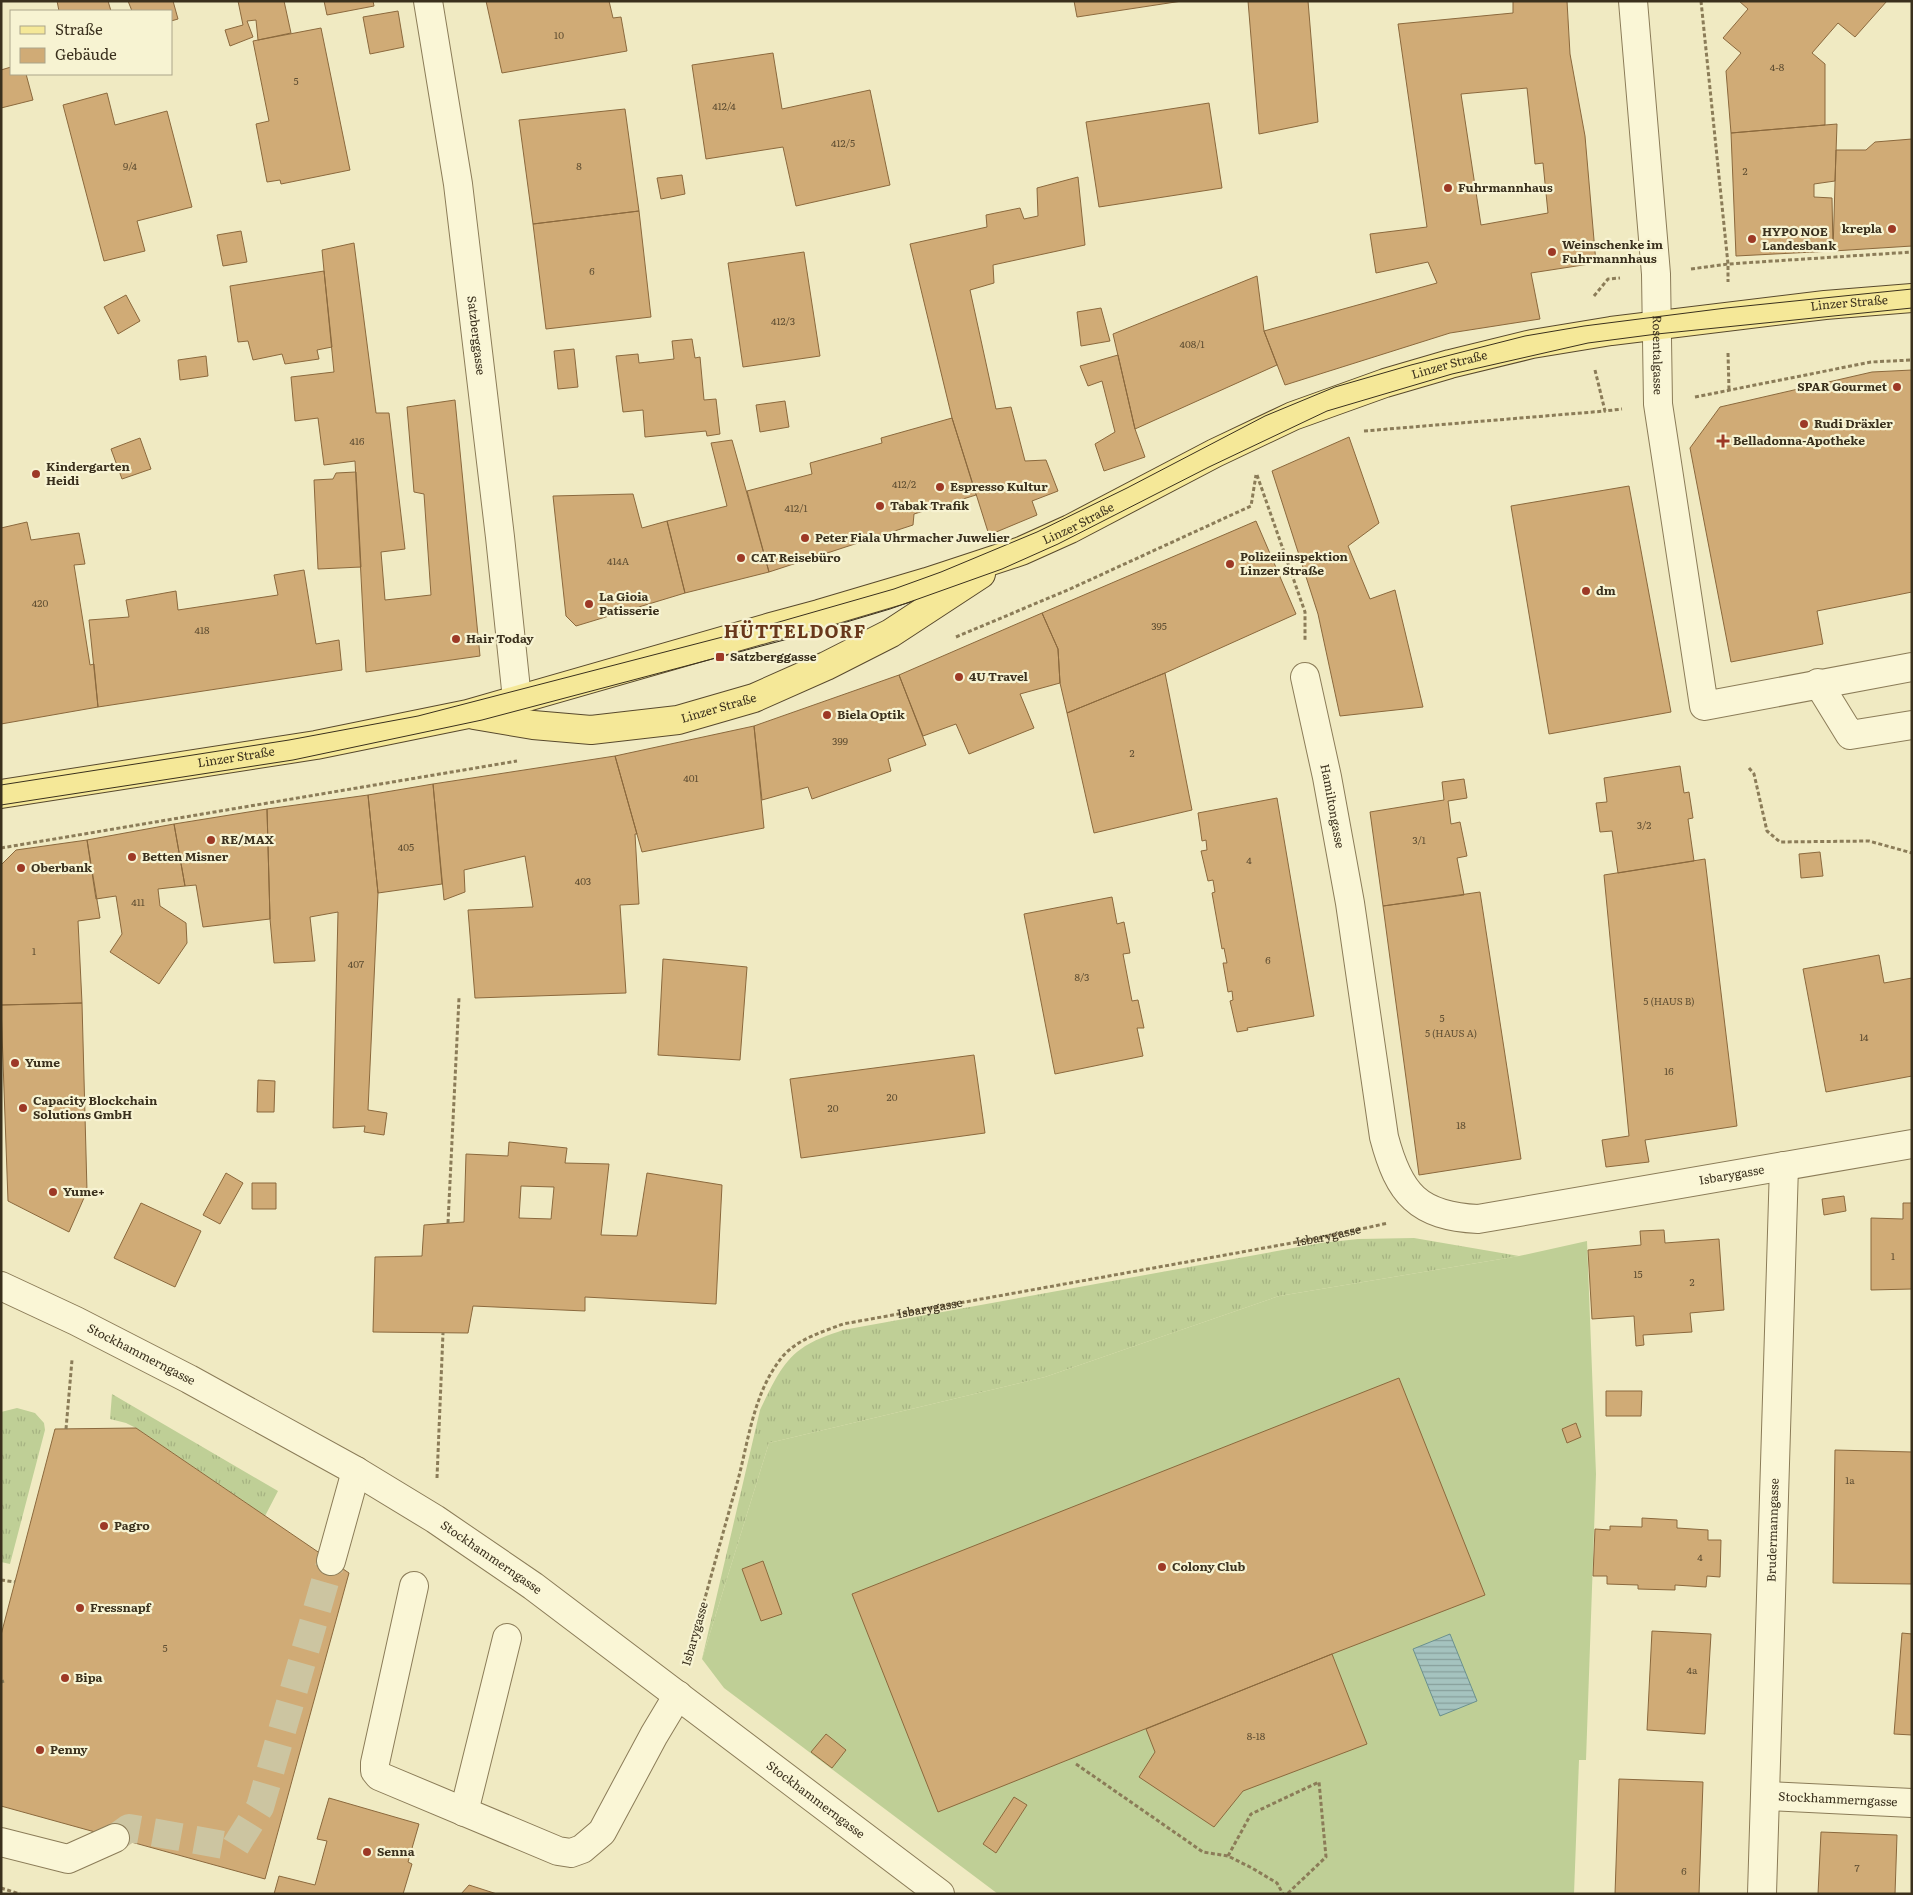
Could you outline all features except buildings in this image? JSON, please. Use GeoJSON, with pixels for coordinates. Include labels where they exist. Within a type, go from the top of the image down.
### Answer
{"type":"FeatureCollection","features":[{"type":"Feature","properties":{"kind":"main road","name":"Linzer Straße"},"geometry":{"type":"LineString","coordinates":[[468,714],[533,725],[590,730],[678,720],[754,698],[826,666],[891,633],[969,582],[1022,551],[1120,504],[1244,439],[1293,416],[1338,399],[1450,364],[1532,344],[1610,331],[1912,298]]}},
{"type":"Feature","properties":{"kind":"main road","name":"Linzer Straße"},"geometry":{"type":"LineString","coordinates":[[1,794],[316,745],[468,714],[820,614],[928,582],[1022,551]]}},
{"type":"Feature","properties":{"kind":"street","name":"Satzberggasse"},"geometry":{"type":"LineString","coordinates":[[428,1],[458,184],[500,537],[517,699]]}},
{"type":"Feature","properties":{"kind":"street","name":"Rosentalgasse"},"geometry":{"type":"LineString","coordinates":[[1633,1],[1656,274],[1658,404],[1704,706],[1818,683]]}},
{"type":"Feature","properties":{"kind":"street"},"geometry":{"type":"LineString","coordinates":[[1912,666],[1818,683],[1850,735],[1912,724]]}},
{"type":"Feature","properties":{"kind":"street","name":"Hamiltongasse"},"geometry":{"type":"LineString","coordinates":[[1305,677],[1327,777],[1350,903],[1384,1137],[1390,1161],[1400,1182]]}},
{"type":"Feature","properties":{"kind":"street","name":"Isbarygasse"},"geometry":{"type":"LineString","coordinates":[[1400,1182],[1415,1199],[1434,1212],[1458,1218],[1478,1219],[1912,1144]]}},
{"type":"Feature","properties":{"kind":"street","name":"Brudermanngasse"},"geometry":{"type":"LineString","coordinates":[[1762,1894],[1784,1166]]}},
{"type":"Feature","properties":{"kind":"street","name":"Stockhammerngasse"},"geometry":{"type":"LineString","coordinates":[[1,1286],[76,1321],[189,1379],[356,1471],[435,1519],[533,1586],[940,1894]]}},
{"type":"Feature","properties":{"kind":"street"},"geometry":{"type":"LineString","coordinates":[[331,1561],[356,1471]]}},
{"type":"Feature","properties":{"kind":"street"},"geometry":{"type":"LineString","coordinates":[[414,1586],[375,1763],[375,1771],[379,1776],[558,1851],[571,1852],[582,1849],[602,1832],[654,1735],[678,1695]]}},
{"type":"Feature","properties":{"kind":"street"},"geometry":{"type":"LineString","coordinates":[[464,1812],[507,1638]]}},
{"type":"Feature","properties":{"kind":"street","name":"Stockhammerngasse"},"geometry":{"type":"LineString","coordinates":[[1766,1796],[1912,1803]]}},
{"type":"Feature","properties":{"kind":"street"},"geometry":{"type":"LineString","coordinates":[[1,1842],[68,1859],[115,1838]]}},
{"type":"Feature","properties":{"kind":"path"},"geometry":{"type":"LineString","coordinates":[[1701,1],[1728,264],[1729,390]]}},
{"type":"Feature","properties":{"kind":"path"},"geometry":{"type":"LineString","coordinates":[[1358,432],[1606,411]]}},
{"type":"Feature","properties":{"kind":"path"},"geometry":{"type":"LineString","coordinates":[[1256,473],[1265,470]]}},
{"type":"Feature","properties":{"kind":"path"},"geometry":{"type":"LineString","coordinates":[[952,639],[1070,589],[1251,506],[1256,473]]}},
{"type":"Feature","properties":{"kind":"path"},"geometry":{"type":"LineString","coordinates":[[1256,473],[1305,612],[1305,677]]}},
{"type":"Feature","properties":{"kind":"path"},"geometry":{"type":"LineString","coordinates":[[1,848],[526,760]]}},
{"type":"Feature","properties":{"kind":"path"},"geometry":{"type":"LineString","coordinates":[[1748,768],[1754,774],[1767,831],[1780,842],[1869,841],[1912,854]]}},
{"type":"Feature","properties":{"kind":"path"},"geometry":{"type":"LineString","coordinates":[[448,1224],[459,998]]}},
{"type":"Feature","properties":{"kind":"path","name":"Isbarygasse"},"geometry":{"type":"LineString","coordinates":[[678,1695],[743,1462],[756,1404],[784,1355],[803,1340],[842,1324],[1325,1237],[1434,1212]]}},
{"type":"Feature","properties":{"kind":"path"},"geometry":{"type":"LineString","coordinates":[[66,1429],[76,1321]]}},
{"type":"Feature","properties":{"kind":"path"},"geometry":{"type":"LineString","coordinates":[[435,1519],[443,1333]]}},
{"type":"Feature","properties":{"kind":"path"},"geometry":{"type":"LineString","coordinates":[[1,1580],[15,1582]]}},
{"type":"Feature","properties":{"kind":"path"},"geometry":{"type":"LineString","coordinates":[[1076,1764],[1204,1852],[1228,1856],[1252,1868],[1277,1883],[1283,1894]]}},
{"type":"Feature","properties":{"kind":"path"},"geometry":{"type":"LineString","coordinates":[[1228,1856],[1251,1814],[1319,1782],[1326,1856],[1287,1894]]}},
{"type":"Feature","properties":{"kind":"path"},"geometry":{"type":"LineString","coordinates":[[1,1888],[20,1894]]}},
{"type":"Feature","properties":{"kind":"green space"},"geometry":{"type":"Polygon","coordinates":[[[1414,1238],[1519,1256],[1279,1296],[1045,1377],[769,1443],[702,1659],[760,1410],[782,1369],[794,1355],[806,1346],[843,1330],[1321,1243],[1358,1239],[1414,1238]]]}},
{"type":"Feature","properties":{"kind":"green space","name":"Colony Club"},"geometry":{"type":"Polygon","coordinates":[[[1587,1241],[1596,1474],[1586,1760],[1579,1760],[1574,1894],[998,1894],[724,1688],[702,1659],[769,1443],[1045,1377],[1279,1296],[1519,1256],[1587,1241]]]}},
{"type":"Feature","properties":{"kind":"green space"},"geometry":{"type":"Polygon","coordinates":[[[112,1394],[278,1491],[265,1516],[136,1428],[110,1419],[112,1394]]]}},
{"type":"Feature","properties":{"kind":"green space"},"geometry":{"type":"Polygon","coordinates":[[[17,1408],[35,1413],[44,1423],[45,1430],[10,1564],[1,1562],[1,1412],[17,1408]]]}},
{"type":"Feature","properties":{"kind":"water"},"geometry":{"type":"Polygon","coordinates":[[[1450,1634],[1477,1701],[1440,1716],[1413,1649],[1450,1634]]]}},
{"type":"Feature","properties":{"kind":"tunnel"},"geometry":{"type":"LineString","coordinates":[[115,1838],[129,1828],[235,1847],[260,1807],[331,1561]]}},
{"type":"Feature","properties":{"kind":"tram line"},"geometry":{"type":"LineString","coordinates":[[1,785],[289,740],[418,716],[765,626],[894,589],[941,572],[1037,532],[1127,488],[1265,416],[1335,387],[1411,365],[1525,336],[1584,326],[1726,308],[1912,289]]}},
{"type":"Feature","properties":{"kind":"tram line"},"geometry":{"type":"LineString","coordinates":[[1,805],[293,760],[482,720],[803,635],[890,609],[1002,569],[1058,544],[1209,467],[1327,411],[1452,374],[1588,343],[1657,334],[1912,308]]}},
{"type":"Feature","properties":{"kind":"place","name":"Fuhrmannhaus"},"geometry":{"type":"Point","coordinates":[1448,188]}},
{"type":"Feature","properties":{"kind":"place","name":"krepla"},"geometry":{"type":"Point","coordinates":[1892,229]}},
{"type":"Feature","properties":{"kind":"place","name":"HYPO NOE Landesbank"},"geometry":{"type":"Point","coordinates":[1752,239]}},
{"type":"Feature","properties":{"kind":"place","name":"Weinschenke im Fuhrmannhaus"},"geometry":{"type":"Point","coordinates":[1552,252]}},
{"type":"Feature","properties":{"kind":"place","name":"SPAR Gourmet"},"geometry":{"type":"Point","coordinates":[1897,387]}},
{"type":"Feature","properties":{"kind":"place","name":"Rudi Dräxler"},"geometry":{"type":"Point","coordinates":[1804,424]}},
{"type":"Feature","properties":{"kind":"place","name":"Belladonna-Apotheke"},"geometry":{"type":"Point","coordinates":[1723,441]}},
{"type":"Feature","properties":{"kind":"place","name":"Kindergarten Heidi"},"geometry":{"type":"Point","coordinates":[36,474]}},
{"type":"Feature","properties":{"kind":"place","name":"Espresso Kultur"},"geometry":{"type":"Point","coordinates":[940,487]}},
{"type":"Feature","properties":{"kind":"place","name":"Tabak Trafik"},"geometry":{"type":"Point","coordinates":[880,506]}},
{"type":"Feature","properties":{"kind":"place","name":"Peter Fiala Uhrmacher Juwelier"},"geometry":{"type":"Point","coordinates":[805,538]}},
{"type":"Feature","properties":{"kind":"place","name":"CAT Reisebüro"},"geometry":{"type":"Point","coordinates":[741,558]}},
{"type":"Feature","properties":{"kind":"place","name":"Polizeiinspektion Linzer Straße"},"geometry":{"type":"Point","coordinates":[1230,564]}},
{"type":"Feature","properties":{"kind":"place","name":"dm"},"geometry":{"type":"Point","coordinates":[1586,591]}},
{"type":"Feature","properties":{"kind":"place","name":"La Gioia Patisserie"},"geometry":{"type":"Point","coordinates":[589,604]}},
{"type":"Feature","properties":{"kind":"place","name":"Hair Today"},"geometry":{"type":"Point","coordinates":[456,639]}},
{"type":"Feature","properties":{"kind":"place","name":"Satzberggasse"},"geometry":{"type":"Point","coordinates":[720,657]}},
{"type":"Feature","properties":{"kind":"place","name":"4U Travel"},"geometry":{"type":"Point","coordinates":[959,677]}},
{"type":"Feature","properties":{"kind":"place","name":"Biela Optik"},"geometry":{"type":"Point","coordinates":[827,715]}},
{"type":"Feature","properties":{"kind":"place","name":"RE/MAX"},"geometry":{"type":"Point","coordinates":[211,840]}},
{"type":"Feature","properties":{"kind":"place","name":"Betten Misner"},"geometry":{"type":"Point","coordinates":[132,857]}},
{"type":"Feature","properties":{"kind":"place","name":"Oberbank"},"geometry":{"type":"Point","coordinates":[21,868]}},
{"type":"Feature","properties":{"kind":"place","name":"Yume"},"geometry":{"type":"Point","coordinates":[15,1063]}},
{"type":"Feature","properties":{"kind":"place","name":"Capacity Blockchain Solutions GmbH"},"geometry":{"type":"Point","coordinates":[23,1108]}},
{"type":"Feature","properties":{"kind":"place","name":"Yume+"},"geometry":{"type":"Point","coordinates":[53,1192]}},
{"type":"Feature","properties":{"kind":"place","name":"Pagro"},"geometry":{"type":"Point","coordinates":[104,1526]}},
{"type":"Feature","properties":{"kind":"place","name":"Colony Club"},"geometry":{"type":"Point","coordinates":[1162,1567]}},
{"type":"Feature","properties":{"kind":"place","name":"Fressnapf"},"geometry":{"type":"Point","coordinates":[80,1608]}},
{"type":"Feature","properties":{"kind":"place","name":"Bipa"},"geometry":{"type":"Point","coordinates":[65,1678]}},
{"type":"Feature","properties":{"kind":"place","name":"Penny"},"geometry":{"type":"Point","coordinates":[40,1750]}},
{"type":"Feature","properties":{"kind":"place","name":"Senna"},"geometry":{"type":"Point","coordinates":[367,1852]}},
{"type":"Feature","properties":{"kind":"district","name":"HÜTTELDORF"},"geometry":{"type":"Point","coordinates":[795,632]}}]}
